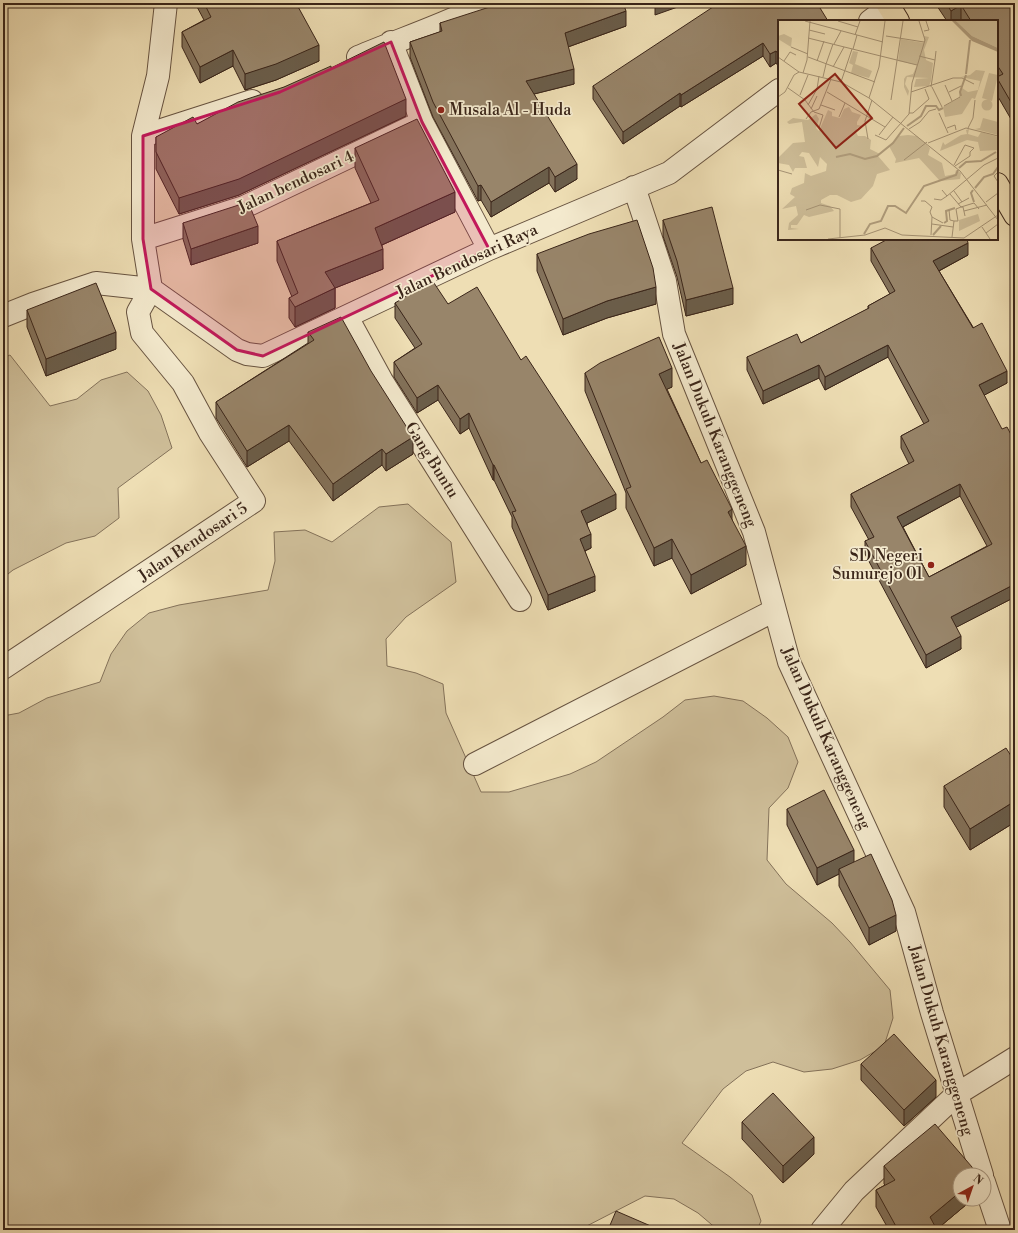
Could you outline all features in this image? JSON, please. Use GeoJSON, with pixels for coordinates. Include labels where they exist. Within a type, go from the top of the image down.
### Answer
{"type":"FeatureCollection","features":[{"type":"Feature","properties":{"kind":"main road"},"geometry":{"type":"LineString","coordinates":[[998,185],[1014,209]]}},
{"type":"Feature","properties":{"kind":"street"},"geometry":{"type":"LineString","coordinates":[[151,289],[143,239],[143,136],[158,76],[166,3]]}},
{"type":"Feature","properties":{"kind":"street"},"geometry":{"type":"LineString","coordinates":[[343,64],[391,42],[459,17],[488,3]]}},
{"type":"Feature","properties":{"kind":"street"},"geometry":{"type":"LineString","coordinates":[[872,20],[892,10]]}},
{"type":"Feature","properties":{"kind":"street"},"geometry":{"type":"LineString","coordinates":[[391,42],[422,122],[489,249]]}},
{"type":"Feature","properties":{"kind":"street","name":"Jalan Bendosari Raya"},"geometry":{"type":"LineString","coordinates":[[3,316],[33,304],[96,283],[151,289],[237,350],[256,356],[262,356],[347,318],[489,249],[669,173],[778,91]]}},
{"type":"Feature","properties":{"kind":"street"},"geometry":{"type":"LineString","coordinates":[[143,136],[273,94]]}},
{"type":"Feature","properties":{"kind":"street","name":"Jalan bendosari 4"},"geometry":{"type":"LineString","coordinates":[[143,239],[244,208],[422,122]]}},
{"type":"Feature","properties":{"kind":"street","name":"Jalan Dukuh Karanggeneng"},"geometry":{"type":"LineString","coordinates":[[634,187],[665,281],[674,334],[754,532],[789,662],[904,912],[932,1014],[980,1167]]}},
{"type":"Feature","properties":{"kind":"street","name":"Jalan Bendosari 5"},"geometry":{"type":"LineString","coordinates":[[3,668],[254,501],[210,433],[183,383],[142,333],[138,312],[151,289]]}},
{"type":"Feature","properties":{"kind":"street","name":"Gang Buntu"},"geometry":{"type":"LineString","coordinates":[[347,318],[382,381],[520,600]]}},
{"type":"Feature","properties":{"kind":"street"},"geometry":{"type":"LineString","coordinates":[[475,764],[775,610]]}},
{"type":"Feature","properties":{"kind":"street"},"geometry":{"type":"LineString","coordinates":[[822,1230],[854,1192],[957,1094],[1015,1058]]}},
{"type":"Feature","properties":{"kind":"street"},"geometry":{"type":"LineString","coordinates":[[992,1206],[1000,1230]]}},
{"type":"Feature","properties":{"kind":"highlighted area"},"geometry":{"type":"Polygon","coordinates":[[[391,42],[422,122],[489,249],[263,356],[237,350],[151,289],[143,239],[143,136],[280,92],[391,42]]]}},
{"type":"Feature","properties":{"kind":"shaded area"},"geometry":{"type":"Polygon","coordinates":[[[10,355],[50,406],[77,399],[101,380],[127,372],[148,391],[161,415],[172,448],[118,488],[119,518],[95,536],[66,543],[13,570],[3,578],[3,358],[10,355]]]}},
{"type":"Feature","properties":{"kind":"shaded area"},"geometry":{"type":"Polygon","coordinates":[[[408,504],[451,542],[456,582],[406,617],[386,639],[387,666],[416,673],[443,684],[446,713],[481,792],[509,792],[570,774],[596,762],[663,717],[685,700],[714,696],[743,701],[767,718],[788,737],[798,762],[788,788],[769,808],[767,860],[786,884],[832,923],[850,942],[890,990],[893,1018],[884,1046],[860,1060],[832,1069],[804,1072],[773,1062],[746,1071],[723,1089],[682,1143],[730,1177],[752,1195],[761,1221],[757,1230],[718,1230],[698,1213],[674,1199],[645,1196],[579,1230],[3,1230],[3,716],[19,713],[47,698],[100,682],[111,654],[127,631],[149,613],[179,605],[268,590],[275,561],[274,532],[305,530],[332,542],[379,507],[408,504]]]}},
{"type":"Feature","properties":{"kind":"building"},"geometry":{"type":"Polygon","coordinates":[[[204,3],[296,3],[319,45],[276,64],[245,74],[233,50],[200,67],[182,32],[211,17],[204,3]]]}},
{"type":"Feature","properties":{"kind":"building"},"geometry":{"type":"Polygon","coordinates":[[[502,3],[623,3],[626,11],[565,33],[574,69],[526,81],[577,164],[555,177],[549,167],[491,202],[481,185],[478,186],[433,102],[410,42],[442,31],[440,23],[502,3]]]}},
{"type":"Feature","properties":{"kind":"building"},"geometry":{"type":"Polygon","coordinates":[[[719,3],[817,3],[827,20],[778,20],[778,54],[776,51],[770,54],[763,43],[681,95],[680,93],[623,132],[593,86],[719,3]]]}},
{"type":"Feature","properties":{"kind":"building"},"geometry":{"type":"Polygon","coordinates":[[[946,3],[1015,3],[1015,109],[998,80],[998,76],[1003,74],[998,66],[998,20],[970,20],[961,5],[951,11],[946,3]]]}},
{"type":"Feature","properties":{"kind":"building"},"geometry":{"type":"Polygon","coordinates":[[[384,42],[406,99],[239,179],[179,198],[156,152],[156,137],[193,117],[197,124],[238,102],[284,87],[331,66],[331,68],[384,42]]]}},
{"type":"Feature","properties":{"kind":"building"},"geometry":{"type":"Polygon","coordinates":[[[417,119],[455,192],[375,228],[383,249],[325,272],[335,288],[295,307],[289,298],[298,293],[277,241],[379,200],[355,148],[417,119]]]}},
{"type":"Feature","properties":{"kind":"building"},"geometry":{"type":"Polygon","coordinates":[[[248,202],[258,226],[191,249],[183,223],[248,202]]]}},
{"type":"Feature","properties":{"kind":"building"},"geometry":{"type":"Polygon","coordinates":[[[712,207],[733,288],[686,300],[677,261],[663,220],[712,207]]]}},
{"type":"Feature","properties":{"kind":"building"},"geometry":{"type":"Polygon","coordinates":[[[637,220],[653,268],[656,287],[607,301],[563,319],[537,254],[589,234],[637,220]]]}},
{"type":"Feature","properties":{"kind":"building"},"geometry":{"type":"Polygon","coordinates":[[[886,240],[967,240],[968,243],[933,261],[973,328],[982,323],[1007,371],[979,385],[1002,429],[1007,427],[1015,442],[1015,584],[951,617],[961,636],[926,655],[865,541],[874,537],[851,494],[914,461],[901,436],[929,421],[888,345],[825,377],[819,365],[763,391],[747,357],[797,334],[801,343],[869,308],[868,306],[895,291],[871,248],[886,240]],[[960,484],[897,517],[929,577],[992,544],[960,484]]]}},
{"type":"Feature","properties":{"kind":"building"},"geometry":{"type":"Polygon","coordinates":[[[432,280],[448,304],[477,287],[521,360],[526,356],[616,494],[581,511],[591,534],[580,539],[595,576],[548,595],[512,512],[516,511],[469,413],[460,419],[438,385],[417,398],[394,362],[422,344],[395,303],[432,280]]]}},
{"type":"Feature","properties":{"kind":"building"},"geometry":{"type":"Polygon","coordinates":[[[96,283],[116,332],[46,359],[27,310],[96,283]]]}},
{"type":"Feature","properties":{"kind":"building"},"geometry":{"type":"Polygon","coordinates":[[[341,317],[371,371],[413,437],[386,454],[382,449],[333,484],[289,425],[247,451],[216,402],[314,340],[308,332],[341,317]]]}},
{"type":"Feature","properties":{"kind":"building"},"geometry":{"type":"Polygon","coordinates":[[[659,337],[672,368],[659,374],[701,463],[707,460],[732,509],[728,512],[746,546],[691,575],[672,539],[654,548],[626,489],[631,487],[585,373],[600,363],[659,337]]]}},
{"type":"Feature","properties":{"kind":"building"},"geometry":{"type":"Polygon","coordinates":[[[1006,748],[1015,762],[1015,801],[970,829],[944,786],[1006,748]]]}},
{"type":"Feature","properties":{"kind":"building"},"geometry":{"type":"Polygon","coordinates":[[[824,790],[854,850],[817,868],[787,809],[824,790]]]}},
{"type":"Feature","properties":{"kind":"building"},"geometry":{"type":"Polygon","coordinates":[[[871,854],[892,900],[896,915],[869,928],[839,869],[871,854]]]}},
{"type":"Feature","properties":{"kind":"building"},"geometry":{"type":"Polygon","coordinates":[[[894,1034],[936,1080],[904,1110],[861,1064],[894,1034]]]}},
{"type":"Feature","properties":{"kind":"building"},"geometry":{"type":"Polygon","coordinates":[[[773,1093],[814,1137],[783,1166],[742,1122],[773,1093]]]}},
{"type":"Feature","properties":{"kind":"building"},"geometry":{"type":"Polygon","coordinates":[[[935,1124],[972,1167],[952,1167],[952,1199],[930,1217],[937,1230],[898,1230],[876,1190],[895,1180],[884,1166],[935,1124]]]}},
{"type":"Feature","properties":{"kind":"building"},"geometry":{"type":"Polygon","coordinates":[[[616,1211],[660,1230],[608,1230],[616,1211]]]}},
{"type":"Feature","properties":{"kind":"place","name":"Musala Al - Huda"},"geometry":{"type":"Point","coordinates":[441,110]}},
{"type":"Feature","properties":{"kind":"place","name":"SD Negeri Sumurejo 01"},"geometry":{"type":"Point","coordinates":[931,565]}}]}
